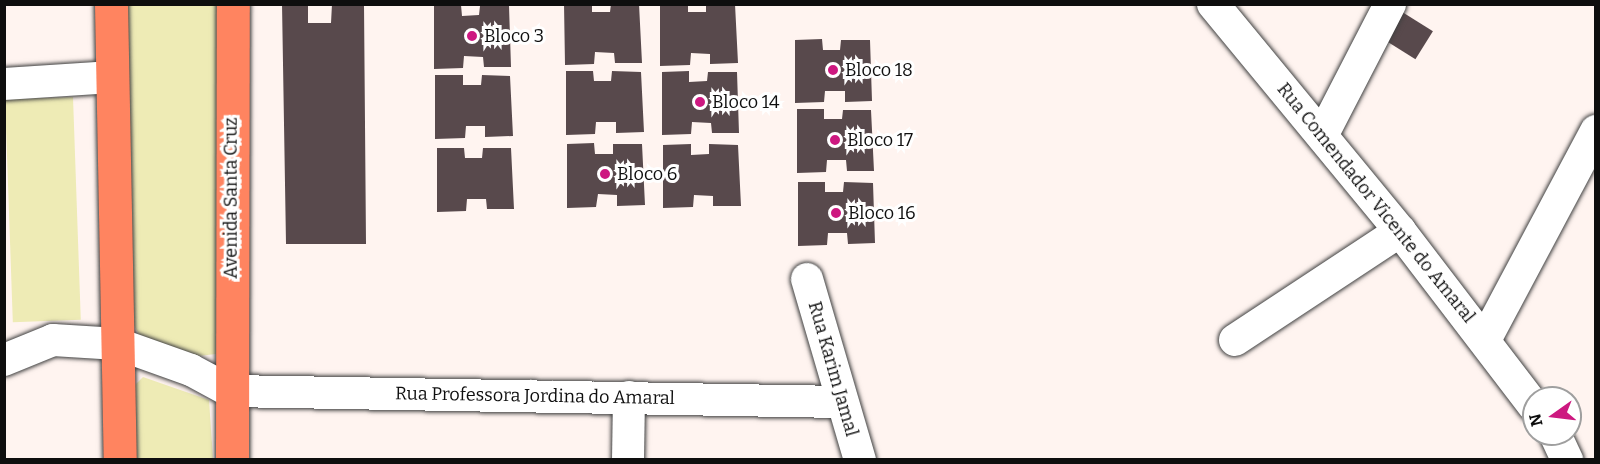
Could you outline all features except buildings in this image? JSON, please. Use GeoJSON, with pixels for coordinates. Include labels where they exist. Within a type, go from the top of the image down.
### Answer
{"type":"FeatureCollection","features":[{"type":"Feature","properties":{"kind":"main road"},"geometry":{"type":"LineString","coordinates":[[111,4],[120,459]]}},
{"type":"Feature","properties":{"kind":"main road","name":"Avenida Santa Cruz"},"geometry":{"type":"LineString","coordinates":[[232,459],[230,391],[233,4]]}},
{"type":"Feature","properties":{"kind":"street","name":"Rua Comendador Vicente do Amaral"},"geometry":{"type":"LineString","coordinates":[[1213,4],[1400,231],[1522,390]]}},
{"type":"Feature","properties":{"kind":"street"},"geometry":{"type":"LineString","coordinates":[[1323,135],[1390,4]]}},
{"type":"Feature","properties":{"kind":"street"},"geometry":{"type":"LineString","coordinates":[[4,84],[112,76]]}},
{"type":"Feature","properties":{"kind":"street"},"geometry":{"type":"LineString","coordinates":[[1485,340],[1596,131]]}},
{"type":"Feature","properties":{"kind":"street"},"geometry":{"type":"LineString","coordinates":[[1235,340],[1400,231]]}},
{"type":"Feature","properties":{"kind":"street","name":"Rua Karim Jamal"},"geometry":{"type":"LineString","coordinates":[[807,279],[840,402],[860,459]]}},
{"type":"Feature","properties":{"kind":"street"},"geometry":{"type":"LineString","coordinates":[[4,360],[53,340],[118,344],[191,370],[230,391]]}},
{"type":"Feature","properties":{"kind":"street","name":"Rua Professora Jordina do Amaral"},"geometry":{"type":"LineString","coordinates":[[230,391],[840,402]]}},
{"type":"Feature","properties":{"kind":"street"},"geometry":{"type":"LineString","coordinates":[[628,459],[629,397]]}},
{"type":"Feature","properties":{"kind":"shaded area"},"geometry":{"type":"Polygon","coordinates":[[[127,5],[222,5],[216,354],[199,356],[140,336],[132,322],[127,5]]]}},
{"type":"Feature","properties":{"kind":"shaded area"},"geometry":{"type":"Polygon","coordinates":[[[73,97],[81,320],[13,322],[5,99],[73,97]]]}},
{"type":"Feature","properties":{"kind":"shaded area"},"geometry":{"type":"Polygon","coordinates":[[[143,377],[209,400],[213,459],[129,460],[129,391],[143,377]]]}},
{"type":"Feature","properties":{"kind":"place","name":"Bloco 3"},"geometry":{"type":"Point","coordinates":[472,36]}},
{"type":"Feature","properties":{"kind":"place","name":"Bloco 18"},"geometry":{"type":"Point","coordinates":[833,70]}},
{"type":"Feature","properties":{"kind":"place","name":"Bloco 14"},"geometry":{"type":"Point","coordinates":[700,102]}},
{"type":"Feature","properties":{"kind":"place","name":"Bloco 17"},"geometry":{"type":"Point","coordinates":[835,140]}},
{"type":"Feature","properties":{"kind":"place","name":"Bloco 6"},"geometry":{"type":"Point","coordinates":[605,174]}},
{"type":"Feature","properties":{"kind":"place","name":"Bloco 16"},"geometry":{"type":"Point","coordinates":[836,213]}}]}
